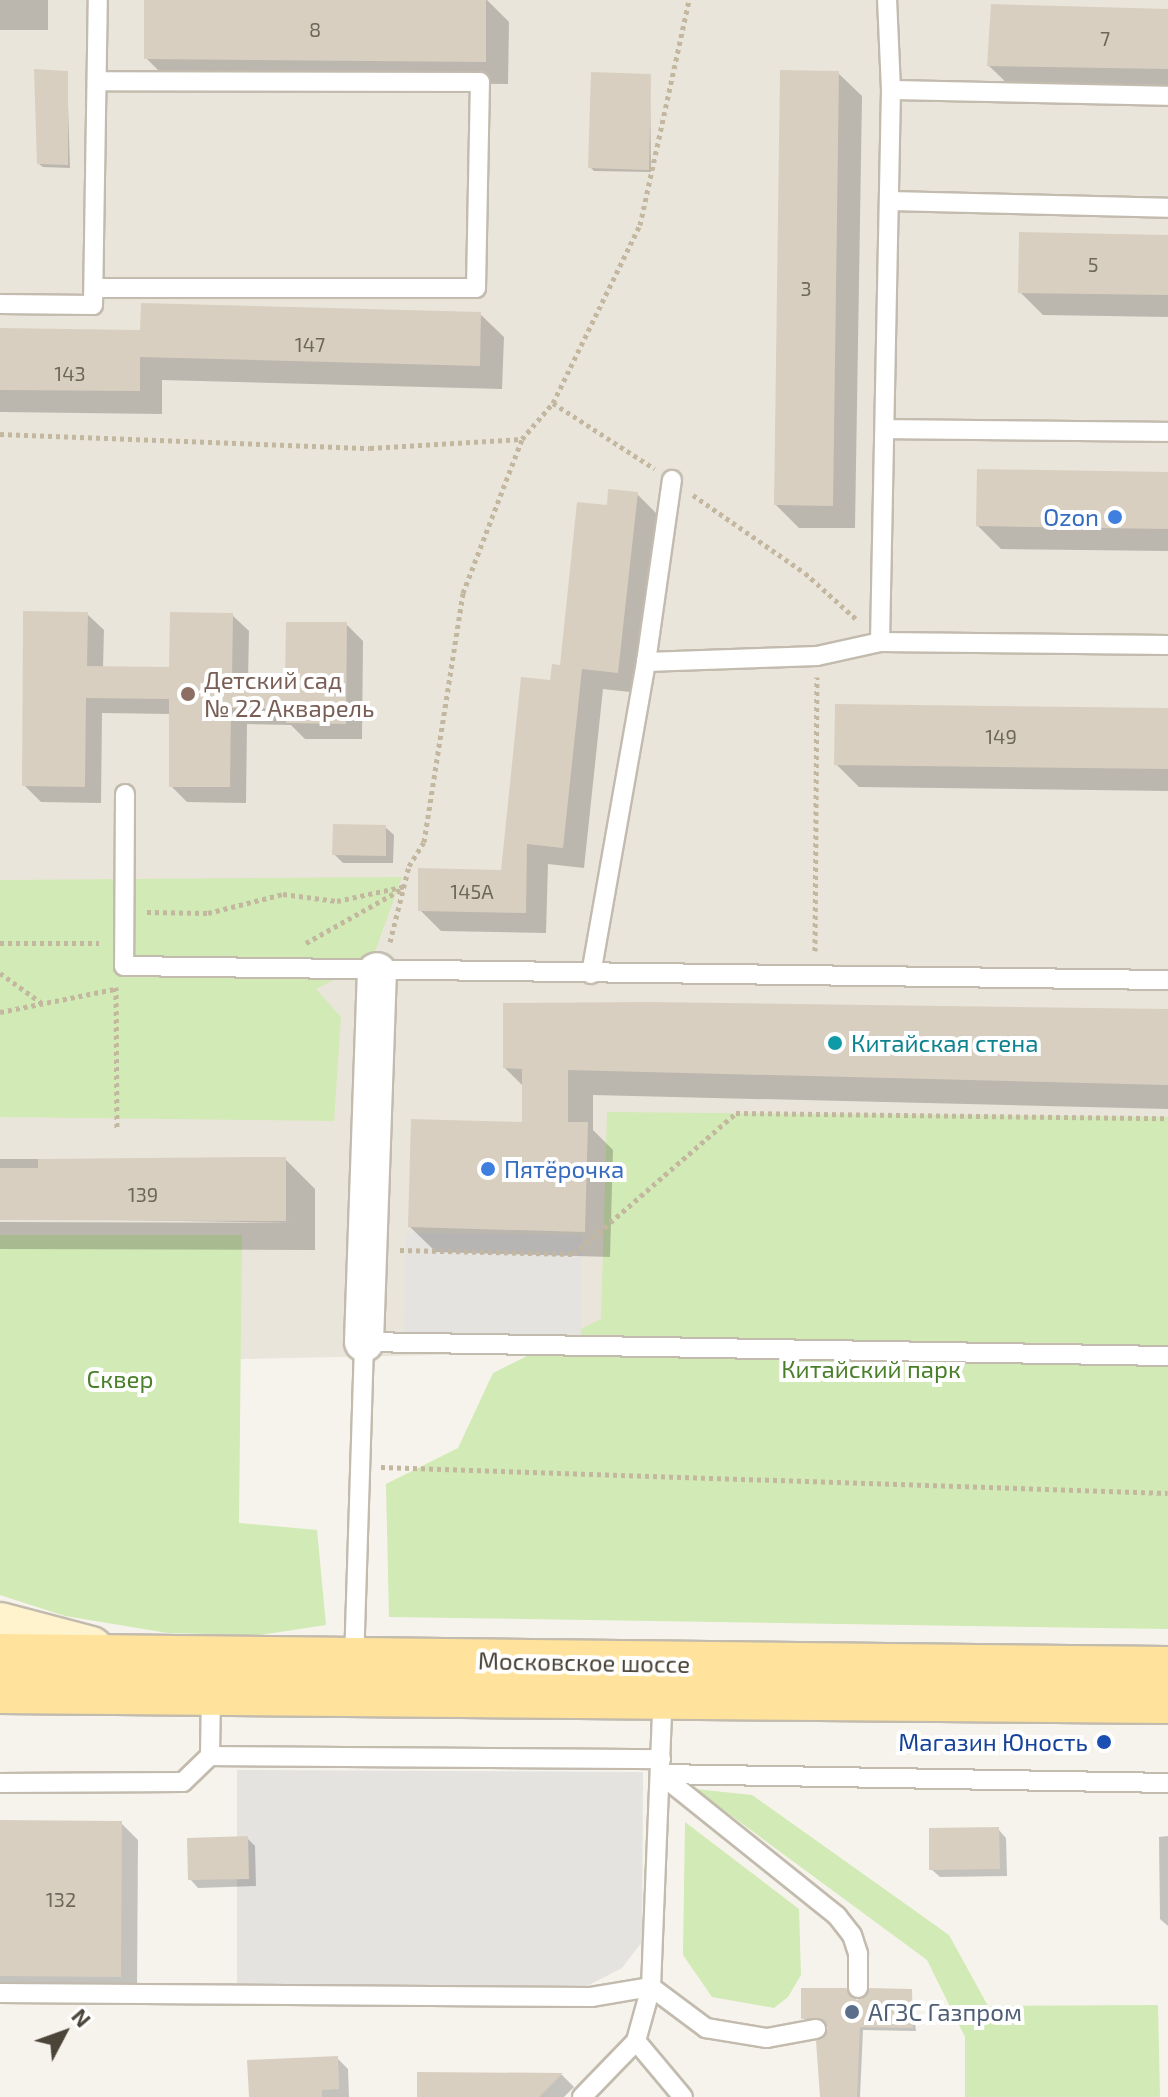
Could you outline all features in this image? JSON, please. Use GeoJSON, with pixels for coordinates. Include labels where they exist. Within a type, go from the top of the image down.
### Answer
{"type":"FeatureCollection","features":[{"type":"Feature","properties":{"kind":"main road"},"geometry":{"type":"LineString","coordinates":[[0,1625],[116,1656]]}},
{"type":"Feature","properties":{"kind":"main road","name":"Московское шоссе"},"geometry":{"type":"LineString","coordinates":[[0,1656],[116,1656],[353,1677],[663,1681],[1168,1701]]}},
{"type":"Feature","properties":{"kind":"main road","name":"Московское шоссе"},"geometry":{"type":"LineString","coordinates":[[663,1681],[1168,1669]]}},
{"type":"Feature","properties":{"kind":"main road","name":"Московское шоссе"},"geometry":{"type":"LineString","coordinates":[[0,1691],[211,1691],[353,1677]]}},
{"type":"Feature","properties":{"kind":"street"},"geometry":{"type":"LineString","coordinates":[[364,1342],[377,972]]}},
{"type":"Feature","properties":{"kind":"lane"},"geometry":{"type":"LineString","coordinates":[[0,304],[93,305],[98,0]]}},
{"type":"Feature","properties":{"kind":"lane"},"geometry":{"type":"LineString","coordinates":[[880,642],[891,90],[887,0]]}},
{"type":"Feature","properties":{"kind":"lane"},"geometry":{"type":"LineString","coordinates":[[94,288],[476,288],[480,82],[97,81]]}},
{"type":"Feature","properties":{"kind":"lane"},"geometry":{"type":"LineString","coordinates":[[891,90],[1168,96]]}},
{"type":"Feature","properties":{"kind":"lane"},"geometry":{"type":"LineString","coordinates":[[889,201],[1168,208]]}},
{"type":"Feature","properties":{"kind":"lane"},"geometry":{"type":"LineString","coordinates":[[885,429],[1168,432]]}},
{"type":"Feature","properties":{"kind":"lane"},"geometry":{"type":"LineString","coordinates":[[591,974],[646,662],[672,480]]}},
{"type":"Feature","properties":{"kind":"lane"},"geometry":{"type":"LineString","coordinates":[[646,662],[817,656],[880,642],[1168,645]]}},
{"type":"Feature","properties":{"kind":"lane"},"geometry":{"type":"LineString","coordinates":[[125,794],[124,966],[377,972],[1168,980]]}},
{"type":"Feature","properties":{"kind":"lane"},"geometry":{"type":"LineString","coordinates":[[353,1677],[364,1342],[1168,1356]]}},
{"type":"Feature","properties":{"kind":"lane"},"geometry":{"type":"LineString","coordinates":[[582,2097],[636,2041],[651,1987],[663,1681]]}},
{"type":"Feature","properties":{"kind":"lane"},"geometry":{"type":"LineString","coordinates":[[0,1783],[183,1782],[210,1756],[211,1691]]}},
{"type":"Feature","properties":{"kind":"lane"},"geometry":{"type":"LineString","coordinates":[[210,1756],[1168,1783]]}},
{"type":"Feature","properties":{"kind":"lane"},"geometry":{"type":"LineString","coordinates":[[661,1767],[837,1916],[852,1935],[858,1954],[858,1988]]}},
{"type":"Feature","properties":{"kind":"lane"},"geometry":{"type":"LineString","coordinates":[[0,1993],[591,1997],[651,1987],[706,2028],[767,2038],[816,2029]]}},
{"type":"Feature","properties":{"kind":"lane"},"geometry":{"type":"LineString","coordinates":[[636,2041],[683,2097]]}},
{"type":"Feature","properties":{"kind":"path"},"geometry":{"type":"LineString","coordinates":[[377,972],[398,924],[409,866],[424,842],[463,593],[522,439],[553,403],[640,225],[689,0]]}},
{"type":"Feature","properties":{"kind":"path"},"geometry":{"type":"LineString","coordinates":[[553,403],[672,480],[805,573],[880,642]]}},
{"type":"Feature","properties":{"kind":"path"},"geometry":{"type":"LineString","coordinates":[[0,434],[370,448],[522,439]]}},
{"type":"Feature","properties":{"kind":"path"},"geometry":{"type":"LineString","coordinates":[[815,975],[817,656]]}},
{"type":"Feature","properties":{"kind":"path"},"geometry":{"type":"LineString","coordinates":[[124,912],[208,913],[283,894],[337,901],[406,886]]}},
{"type":"Feature","properties":{"kind":"path"},"geometry":{"type":"LineString","coordinates":[[260,969],[406,886]]}},
{"type":"Feature","properties":{"kind":"path"},"geometry":{"type":"LineString","coordinates":[[0,943],[124,943]]}},
{"type":"Feature","properties":{"kind":"path"},"geometry":{"type":"LineString","coordinates":[[117,1130],[116,989],[124,966]]}},
{"type":"Feature","properties":{"kind":"path"},"geometry":{"type":"LineString","coordinates":[[0,973],[43,1004]]}},
{"type":"Feature","properties":{"kind":"path"},"geometry":{"type":"LineString","coordinates":[[0,1012],[116,989]]}},
{"type":"Feature","properties":{"kind":"path"},"geometry":{"type":"LineString","coordinates":[[367,1249],[574,1254],[736,1113],[1168,1118]]}},
{"type":"Feature","properties":{"kind":"path"},"geometry":{"type":"LineString","coordinates":[[360,1466],[1168,1493]]}},
{"type":"Feature","properties":{"kind":"shaded area"},"geometry":{"type":"Polygon","coordinates":[[[0,0],[1168,0],[1168,1340],[0,1364],[0,0]]]}},
{"type":"Feature","properties":{"kind":"shaded area"},"geometry":{"type":"Polygon","coordinates":[[[405,1233],[582,1235],[581,1337],[404,1335],[405,1233]]]}},
{"type":"Feature","properties":{"kind":"shaded area"},"geometry":{"type":"Polygon","coordinates":[[[237,1770],[643,1772],[642,1942],[622,1968],[587,1986],[237,1984],[237,1770]]]}},
{"type":"Feature","properties":{"kind":"green space"},"geometry":{"type":"Polygon","coordinates":[[[402,877],[372,960],[316,989],[341,1017],[334,1121],[0,1117],[0,880],[402,877]]]}},
{"type":"Feature","properties":{"kind":"green space","name":"Китайский парк"},"geometry":{"type":"Polygon","coordinates":[[[607,1112],[1168,1117],[1168,1629],[389,1617],[386,1484],[458,1448],[493,1373],[601,1319],[607,1112]]]}},
{"type":"Feature","properties":{"kind":"green space","name":"Сквер"},"geometry":{"type":"Polygon","coordinates":[[[0,1235],[242,1235],[239,1523],[317,1530],[326,1625],[260,1635],[168,1633],[65,1616],[0,1595],[0,1235]]]}},
{"type":"Feature","properties":{"kind":"green space"},"geometry":{"type":"Polygon","coordinates":[[[695,1789],[752,1795],[949,1935],[988,2006],[1158,2005],[1160,2097],[965,2097],[965,2037],[927,1960],[695,1789]]]}},
{"type":"Feature","properties":{"kind":"green space"},"geometry":{"type":"Polygon","coordinates":[[[685,1822],[799,1909],[801,1975],[788,1997],[774,2008],[712,1997],[683,1955],[685,1822]]]}},
{"type":"Feature","properties":{"kind":"building"},"geometry":{"type":"Polygon","coordinates":[[[144,0],[486,0],[486,62],[144,59],[144,0]]]}},
{"type":"Feature","properties":{"kind":"building"},"geometry":{"type":"Polygon","coordinates":[[[991,4],[1168,9],[1168,69],[987,66],[991,4]]]}},
{"type":"Feature","properties":{"kind":"building"},"geometry":{"type":"Polygon","coordinates":[[[34,69],[68,71],[68,165],[37,164],[34,69]]]}},
{"type":"Feature","properties":{"kind":"building"},"geometry":{"type":"Polygon","coordinates":[[[780,70],[839,71],[833,506],[774,505],[780,70]]]}},
{"type":"Feature","properties":{"kind":"building"},"geometry":{"type":"Polygon","coordinates":[[[591,72],[651,74],[649,170],[588,168],[591,72]]]}},
{"type":"Feature","properties":{"kind":"building"},"geometry":{"type":"Polygon","coordinates":[[[1019,232],[1168,235],[1168,295],[1018,293],[1019,232]]]}},
{"type":"Feature","properties":{"kind":"building"},"geometry":{"type":"Polygon","coordinates":[[[141,303],[481,312],[480,366],[140,357],[140,391],[0,390],[0,328],[140,330],[141,303]]]}},
{"type":"Feature","properties":{"kind":"building"},"geometry":{"type":"Polygon","coordinates":[[[977,469],[1168,472],[1168,529],[976,526],[977,469]]]}},
{"type":"Feature","properties":{"kind":"building"},"geometry":{"type":"Polygon","coordinates":[[[608,489],[638,492],[618,673],[582,669],[563,848],[527,844],[526,913],[418,911],[418,868],[501,870],[521,677],[550,680],[552,664],[560,665],[577,502],[607,505],[608,489]]]}},
{"type":"Feature","properties":{"kind":"building"},"geometry":{"type":"Polygon","coordinates":[[[23,611],[88,612],[87,666],[169,667],[170,612],[233,613],[232,679],[285,680],[286,622],[347,622],[346,724],[286,723],[286,709],[231,708],[230,787],[169,787],[169,699],[86,698],[85,787],[22,786],[23,611]]]}},
{"type":"Feature","properties":{"kind":"building"},"geometry":{"type":"Polygon","coordinates":[[[835,704],[1168,708],[1168,769],[834,765],[835,704]]]}},
{"type":"Feature","properties":{"kind":"building"},"geometry":{"type":"Polygon","coordinates":[[[333,824],[386,825],[386,856],[332,855],[333,824]]]}},
{"type":"Feature","properties":{"kind":"building","name":"Китайская стена"},"geometry":{"type":"Polygon","coordinates":[[[503,1003],[1168,1009],[1168,1085],[568,1070],[568,1122],[588,1122],[585,1232],[408,1227],[411,1119],[522,1122],[522,1069],[503,1068],[503,1003]]]}},
{"type":"Feature","properties":{"kind":"building"},"geometry":{"type":"Polygon","coordinates":[[[286,1157],[286,1221],[0,1220],[0,1168],[38,1168],[38,1159],[286,1157]]]}},
{"type":"Feature","properties":{"kind":"building"},"geometry":{"type":"Polygon","coordinates":[[[0,1820],[122,1821],[121,1977],[0,1976],[0,1820]]]}},
{"type":"Feature","properties":{"kind":"building"},"geometry":{"type":"Polygon","coordinates":[[[999,1827],[1000,1869],[929,1870],[929,1828],[999,1827]]]}},
{"type":"Feature","properties":{"kind":"building"},"geometry":{"type":"Polygon","coordinates":[[[248,1836],[249,1879],[188,1880],[187,1838],[248,1836]]]}},
{"type":"Feature","properties":{"kind":"building"},"geometry":{"type":"Polygon","coordinates":[[[801,1988],[846,1988],[857,2000],[870,1988],[912,1989],[913,2028],[860,2027],[857,2097],[820,2097],[816,2041],[828,2028],[819,2018],[801,2019],[801,1988]]]}},
{"type":"Feature","properties":{"kind":"building"},"geometry":{"type":"Polygon","coordinates":[[[338,2056],[339,2089],[322,2090],[322,2097],[249,2097],[247,2060],[338,2056]]]}},
{"type":"Feature","properties":{"kind":"building"},"geometry":{"type":"Polygon","coordinates":[[[417,2072],[563,2073],[539,2097],[417,2097],[417,2072]]]}},
{"type":"Feature","properties":{"kind":"place","name":"Ozon"},"geometry":{"type":"Point","coordinates":[1115,517]}},
{"type":"Feature","properties":{"kind":"place","name":"Детский сад № 22 Акварель"},"geometry":{"type":"Point","coordinates":[188,694]}},
{"type":"Feature","properties":{"kind":"place","name":"Китайская стена"},"geometry":{"type":"Point","coordinates":[835,1043]}},
{"type":"Feature","properties":{"kind":"place","name":"Пятёрочка"},"geometry":{"type":"Point","coordinates":[488,1169]}},
{"type":"Feature","properties":{"kind":"place","name":"Магазин Юность"},"geometry":{"type":"Point","coordinates":[1104,1742]}},
{"type":"Feature","properties":{"kind":"place","name":"АГЗС Газпром"},"geometry":{"type":"Point","coordinates":[852,2012]}}]}
